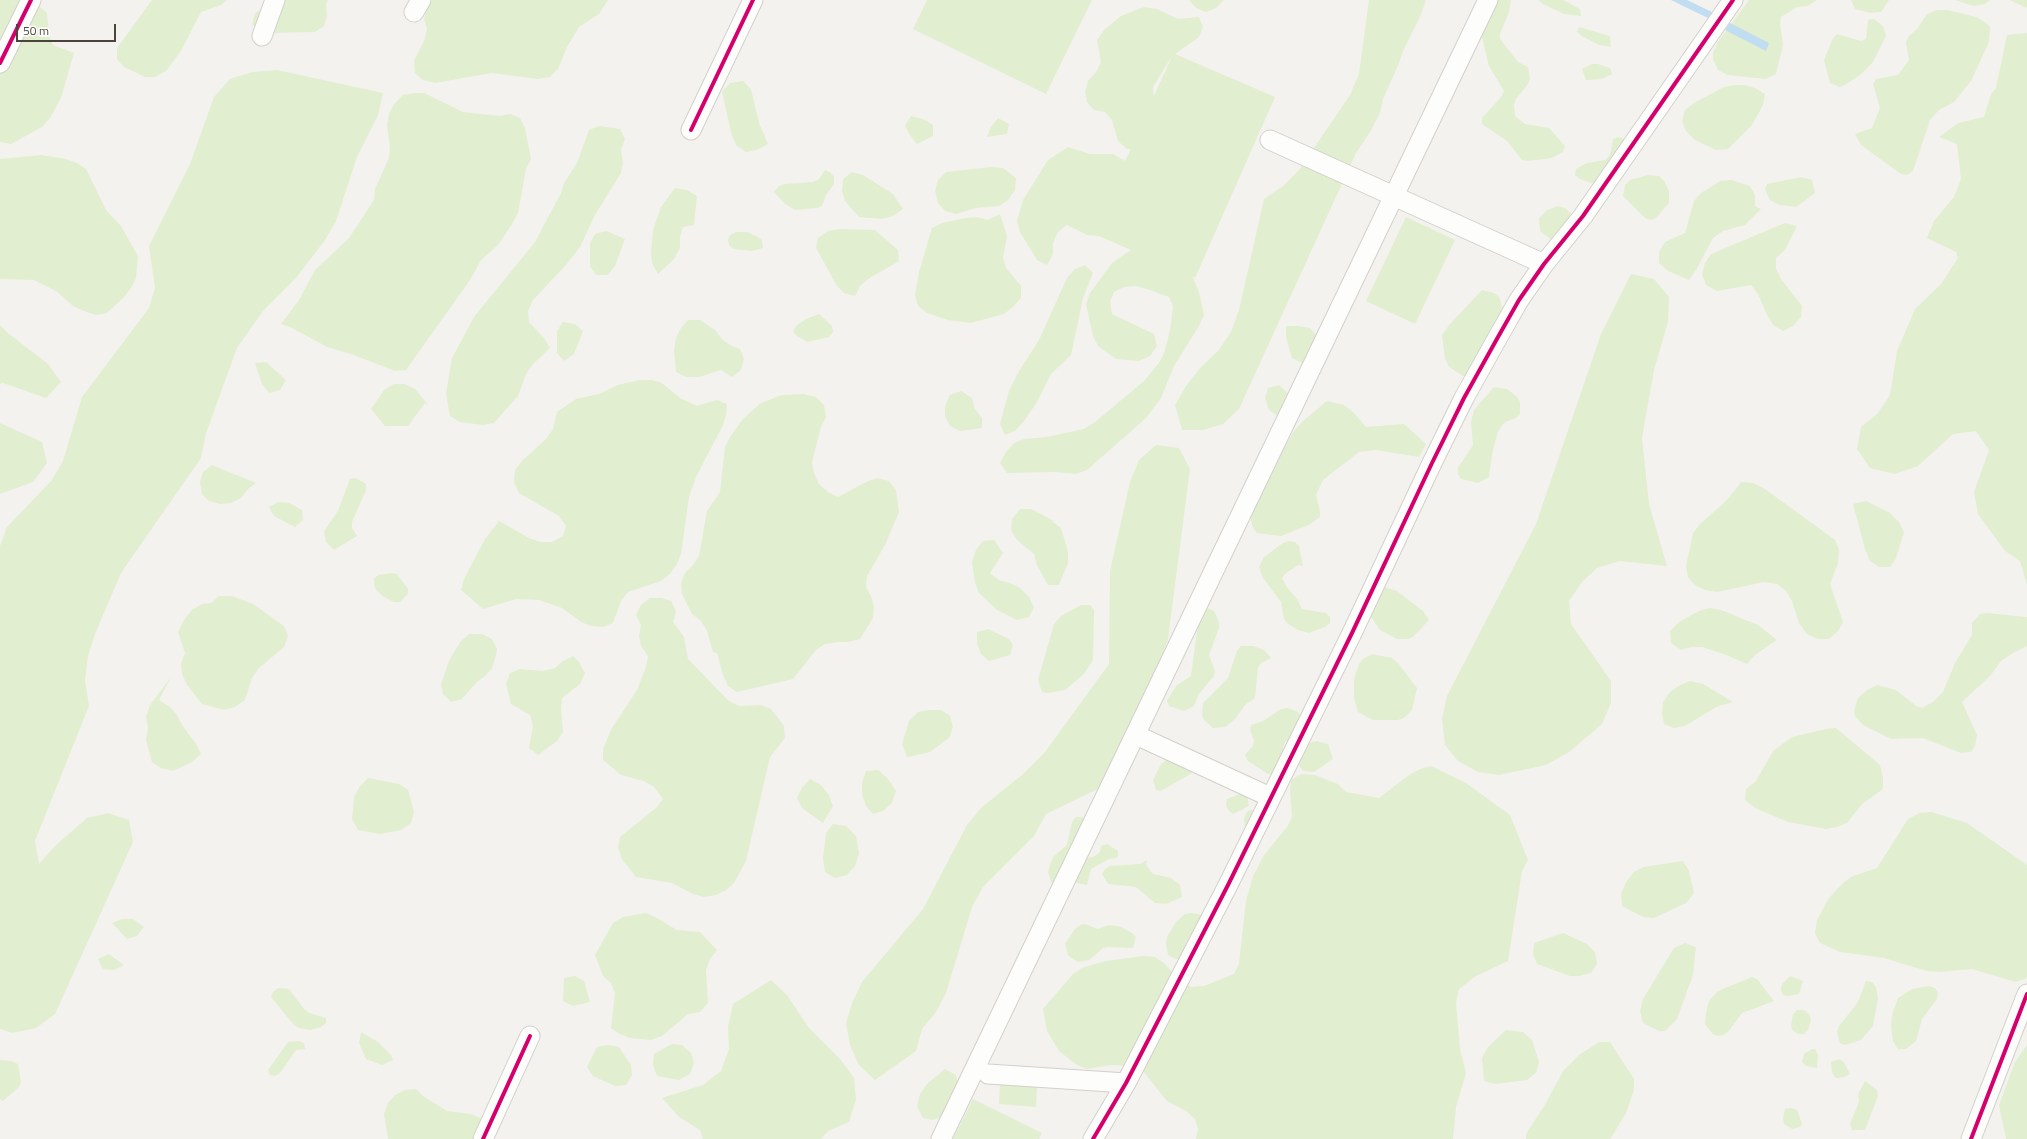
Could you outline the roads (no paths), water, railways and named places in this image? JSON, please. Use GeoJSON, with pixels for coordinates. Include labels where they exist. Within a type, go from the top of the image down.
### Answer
{"type":"FeatureCollection","features":[{"type":"Feature","properties":{"kind":"street"},"geometry":{"type":"LineString","coordinates":[[0,63],[31,0]]}},
{"type":"Feature","properties":{"kind":"street"},"geometry":{"type":"LineString","coordinates":[[262,36],[275,0]]}},
{"type":"Feature","properties":{"kind":"street"},"geometry":{"type":"LineString","coordinates":[[691,130],[753,0]]}},
{"type":"Feature","properties":{"kind":"street"},"geometry":{"type":"LineString","coordinates":[[941,1139],[1488,0]]}},
{"type":"Feature","properties":{"kind":"street"},"geometry":{"type":"LineString","coordinates":[[1093,1139],[1126,1083],[1228,885],[1352,633],[1464,398],[1519,300],[1544,264],[1583,216],[1733,0]]}},
{"type":"Feature","properties":{"kind":"street"},"geometry":{"type":"LineString","coordinates":[[1270,140],[1544,264]]}},
{"type":"Feature","properties":{"kind":"street"},"geometry":{"type":"LineString","coordinates":[[1136,735],[1270,797]]}},
{"type":"Feature","properties":{"kind":"street"},"geometry":{"type":"LineString","coordinates":[[1971,1139],[2027,994]]}},
{"type":"Feature","properties":{"kind":"street"},"geometry":{"type":"LineString","coordinates":[[483,1139],[530,1036]]}},
{"type":"Feature","properties":{"kind":"street"},"geometry":{"type":"LineString","coordinates":[[988,1074],[1126,1083]]}},
{"type":"Feature","properties":{"kind":"water"},"geometry":{"type":"Polygon","coordinates":[[[1671,0],[1687,0],[1712,12],[1708,18],[1671,0]]]}},
{"type":"Feature","properties":{"kind":"water"},"geometry":{"type":"Polygon","coordinates":[[[1730,23],[1769,43],[1766,51],[1725,30],[1730,23]]]}}]}
